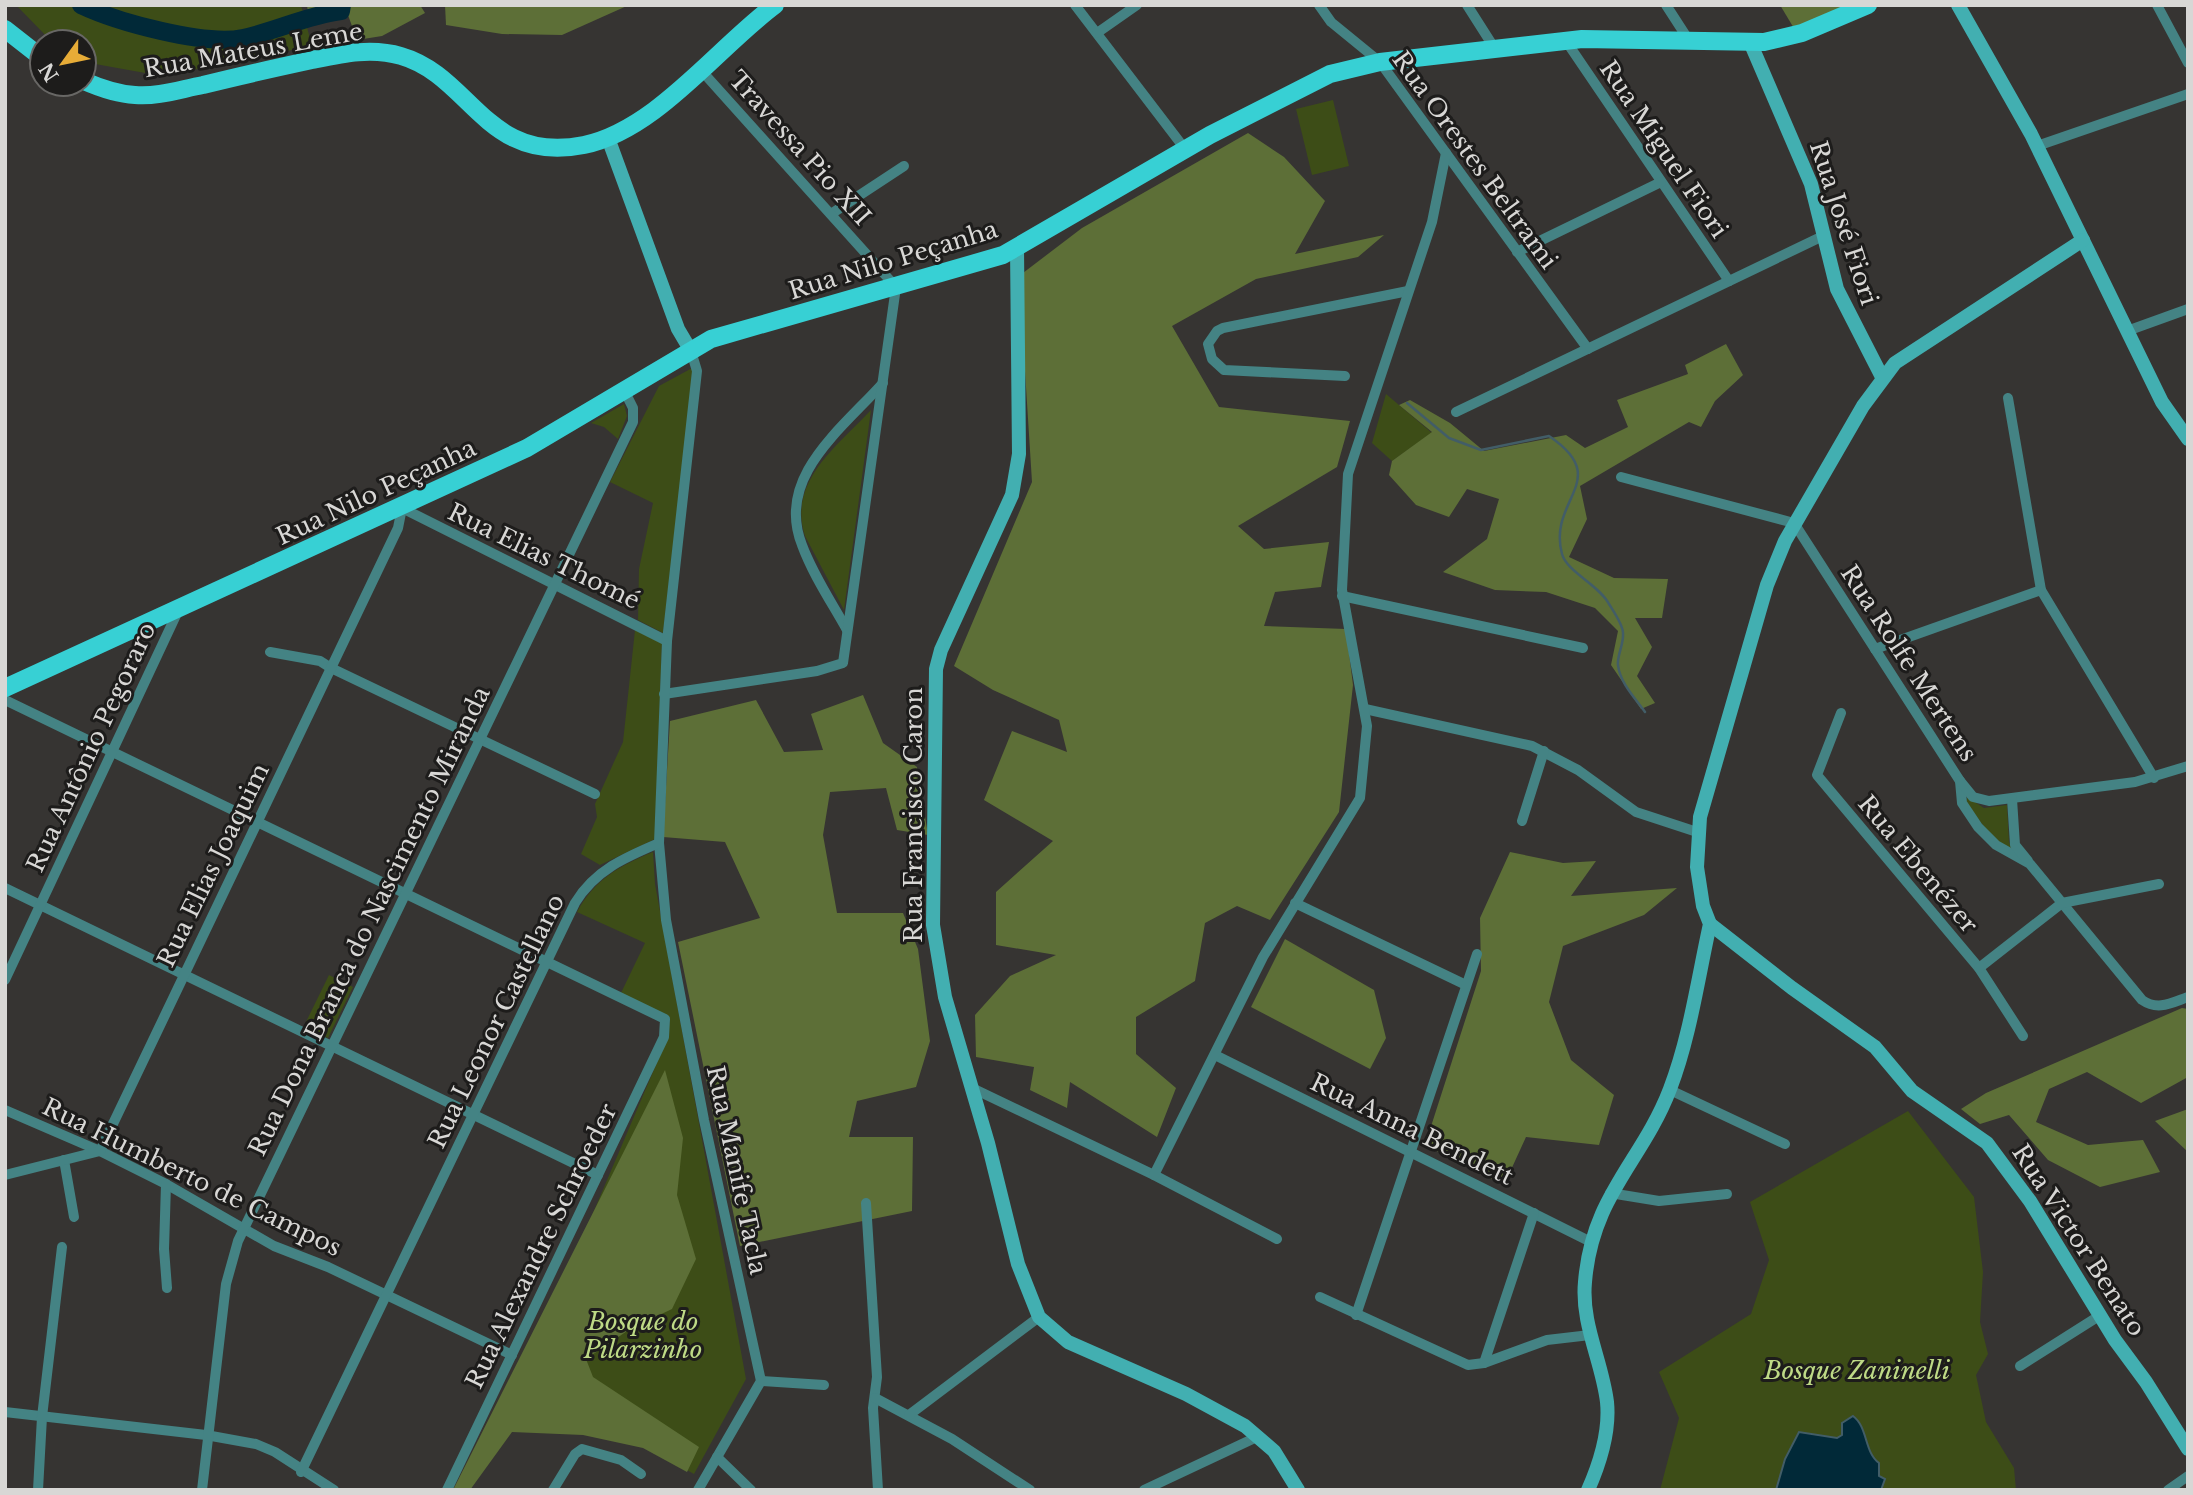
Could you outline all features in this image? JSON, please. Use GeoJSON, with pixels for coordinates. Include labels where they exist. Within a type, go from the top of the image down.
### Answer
{"type":"FeatureCollection","features":[{"type":"Feature","properties":{"kind":"main road","name":"Rua Mateus Leme"},"geometry":{"type":"LineString","coordinates":[[98,86],[117,93],[155,95],[334,55],[387,52],[431,70],[481,117],[514,138],[557,147],[583,145],[608,138],[643,120],[775,5]]}},
{"type":"Feature","properties":{"kind":"main road","name":"Rua Nilo Peçanha"},"geometry":{"type":"LineString","coordinates":[[5,688],[402,508],[527,448],[718,337],[983,263],[1017,248],[1185,149],[1307,84],[1345,69],[1380,62],[1566,41],[1688,39],[1750,42],[1788,38],[1868,5]]}},
{"type":"Feature","properties":{"kind":"main road"},"geometry":{"type":"LineString","coordinates":[[5,29],[28,47]]}},
{"type":"Feature","properties":{"kind":"street"},"geometry":{"type":"LineString","coordinates":[[1075,5],[1185,149]]}},
{"type":"Feature","properties":{"kind":"street"},"geometry":{"type":"LineString","coordinates":[[1097,33],[1137,5]]}},
{"type":"Feature","properties":{"kind":"street"},"geometry":{"type":"LineString","coordinates":[[1321,9],[1333,5]]}},
{"type":"Feature","properties":{"kind":"street"},"geometry":{"type":"LineString","coordinates":[[1467,5],[1495,50]]}},
{"type":"Feature","properties":{"kind":"street"},"geometry":{"type":"LineString","coordinates":[[1667,5],[1688,39]]}},
{"type":"Feature","properties":{"kind":"street"},"geometry":{"type":"LineString","coordinates":[[1958,5],[2037,146],[2162,402],[2188,439]]}},
{"type":"Feature","properties":{"kind":"street"},"geometry":{"type":"LineString","coordinates":[[2157,5],[2188,63]]}},
{"type":"Feature","properties":{"kind":"street","name":"Rua Orestes Beltrami"},"geometry":{"type":"LineString","coordinates":[[1321,9],[1380,62],[1588,349]]}},
{"type":"Feature","properties":{"kind":"street","name":"Rua Miguel Fiori"},"geometry":{"type":"LineString","coordinates":[[1566,41],[1729,281]]}},
{"type":"Feature","properties":{"kind":"street","name":"Rua José Fiori"},"geometry":{"type":"LineString","coordinates":[[1750,42],[1811,184],[1837,289],[1882,377]]}},
{"type":"Feature","properties":{"kind":"street","name":"Travessa Pio XII"},"geometry":{"type":"LineString","coordinates":[[700,69],[896,287]]}},
{"type":"Feature","properties":{"kind":"street"},"geometry":{"type":"LineString","coordinates":[[2037,146],[2188,94]]}},
{"type":"Feature","properties":{"kind":"street"},"geometry":{"type":"LineString","coordinates":[[608,138],[678,330],[691,351],[697,371],[667,641],[659,843]]}},
{"type":"Feature","properties":{"kind":"street"},"geometry":{"type":"LineString","coordinates":[[1154,1175],[1264,957],[1360,797],[1367,745],[1365,709],[1342,596],[1348,474],[1432,222],[1446,153]]}},
{"type":"Feature","properties":{"kind":"street"},"geometry":{"type":"LineString","coordinates":[[831,214],[904,166]]}},
{"type":"Feature","properties":{"kind":"street"},"geometry":{"type":"LineString","coordinates":[[1517,252],[1661,182]]}},
{"type":"Feature","properties":{"kind":"street"},"geometry":{"type":"LineString","coordinates":[[1456,412],[1825,235]]}},
{"type":"Feature","properties":{"kind":"street"},"geometry":{"type":"LineString","coordinates":[[1588,1490],[1601,1455],[1608,1420],[1605,1390],[1590,1335],[1584,1297],[1591,1242],[1610,1193],[1656,1119],[1670,1090],[1710,924],[1703,905],[1697,867],[1697,832],[1767,585],[1794,523],[1882,377],[1902,356],[2083,240]]}},
{"type":"Feature","properties":{"kind":"street","name":"Rua Francisco Caron"},"geometry":{"type":"LineString","coordinates":[[1017,248],[1016,481],[1006,509],[941,650],[934,684],[935,948],[945,997],[1018,1264],[1039,1317],[1068,1342],[1204,1402],[1259,1436],[1282,1462],[1298,1490]]}},
{"type":"Feature","properties":{"kind":"street"},"geometry":{"type":"LineString","coordinates":[[664,694],[817,671],[843,663],[896,287]]}},
{"type":"Feature","properties":{"kind":"street"},"geometry":{"type":"LineString","coordinates":[[1345,376],[1224,370],[1212,359],[1208,344],[1216,331],[1223,328],[1408,291]]}},
{"type":"Feature","properties":{"kind":"street"},"geometry":{"type":"LineString","coordinates":[[2127,331],[2188,309]]}},
{"type":"Feature","properties":{"kind":"street"},"geometry":{"type":"LineString","coordinates":[[847,631],[801,543],[794,517],[795,501],[798,486],[810,466],[883,383]]}},
{"type":"Feature","properties":{"kind":"street","name":"Rua Dona Branca do Nascimento Miranda"},"geometry":{"type":"LineString","coordinates":[[202,1490],[206,1435],[226,1284],[243,1230],[633,422],[633,408],[625,392]]}},
{"type":"Feature","properties":{"kind":"street"},"geometry":{"type":"LineString","coordinates":[[2008,398],[2041,590],[2154,778]]}},
{"type":"Feature","properties":{"kind":"street"},"geometry":{"type":"LineString","coordinates":[[1621,477],[1794,523]]}},
{"type":"Feature","properties":{"kind":"street","name":"Rua Elias Thomé"},"geometry":{"type":"LineString","coordinates":[[402,508],[667,641]]}},
{"type":"Feature","properties":{"kind":"street","name":"Rua Elias Joaquim"},"geometry":{"type":"LineString","coordinates":[[100,1151],[398,528],[402,508]]}},
{"type":"Feature","properties":{"kind":"street","name":"Rua Rolfe Mertens"},"geometry":{"type":"LineString","coordinates":[[1794,523],[1960,781],[1962,803],[1978,827],[1996,845],[2030,864],[2137,995],[2153,1006],[2188,997]]}},
{"type":"Feature","properties":{"kind":"street"},"geometry":{"type":"LineString","coordinates":[[1875,649],[2041,590]]}},
{"type":"Feature","properties":{"kind":"street"},"geometry":{"type":"LineString","coordinates":[[1342,596],[1583,648]]}},
{"type":"Feature","properties":{"kind":"street","name":"Rua Antônio Pegoraro"},"geometry":{"type":"LineString","coordinates":[[5,980],[178,609]]}},
{"type":"Feature","properties":{"kind":"street"},"geometry":{"type":"LineString","coordinates":[[271,652],[320,660],[331,668],[595,794]]}},
{"type":"Feature","properties":{"kind":"street"},"geometry":{"type":"LineString","coordinates":[[5,700],[547,962]]}},
{"type":"Feature","properties":{"kind":"street"},"geometry":{"type":"LineString","coordinates":[[1365,709],[1519,742],[1544,751],[1578,770],[1636,812],[1697,832]]}},
{"type":"Feature","properties":{"kind":"street","name":"Rua Ebenézer"},"geometry":{"type":"LineString","coordinates":[[1840,713],[1817,775],[1979,968],[2023,1036]]}},
{"type":"Feature","properties":{"kind":"street"},"geometry":{"type":"LineString","coordinates":[[1522,821],[1544,751]]}},
{"type":"Feature","properties":{"kind":"street"},"geometry":{"type":"LineString","coordinates":[[1960,781],[1979,800],[2012,799],[2154,778],[2188,766]]}},
{"type":"Feature","properties":{"kind":"street"},"geometry":{"type":"LineString","coordinates":[[2012,799],[2015,845],[2030,864]]}},
{"type":"Feature","properties":{"kind":"street","name":"Rua Leonor Castellano"},"geometry":{"type":"LineString","coordinates":[[301,1472],[575,903],[591,881],[618,861],[659,843]]}},
{"type":"Feature","properties":{"kind":"street","name":"Rua Manife Tacla"},"geometry":{"type":"LineString","coordinates":[[659,843],[666,920],[700,1098],[761,1381]]}},
{"type":"Feature","properties":{"kind":"street"},"geometry":{"type":"LineString","coordinates":[[1979,968],[2062,903],[2159,884]]}},
{"type":"Feature","properties":{"kind":"street"},"geometry":{"type":"LineString","coordinates":[[5,888],[598,1175]]}},
{"type":"Feature","properties":{"kind":"street"},"geometry":{"type":"LineString","coordinates":[[1295,903],[1466,985]]}},
{"type":"Feature","properties":{"kind":"street","name":"Rua Victor Benato"},"geometry":{"type":"LineString","coordinates":[[1710,924],[1792,988],[1875,1047],[1912,1091],[1987,1143],[2031,1201],[2099,1316],[2188,1449]]}},
{"type":"Feature","properties":{"kind":"street"},"geometry":{"type":"LineString","coordinates":[[1356,1315],[1477,954]]}},
{"type":"Feature","properties":{"kind":"street","name":"Rua Alexandre Schroeder"},"geometry":{"type":"LineString","coordinates":[[447,1490],[664,1037],[665,1019],[547,962]]}},
{"type":"Feature","properties":{"kind":"street","name":"Rua Anna Bendett"},"geometry":{"type":"LineString","coordinates":[[1215,1055],[1591,1242]]}},
{"type":"Feature","properties":{"kind":"street"},"geometry":{"type":"LineString","coordinates":[[972,1088],[1154,1175],[1277,1239]]}},
{"type":"Feature","properties":{"kind":"street"},"geometry":{"type":"LineString","coordinates":[[1670,1090],[1785,1144]]}},
{"type":"Feature","properties":{"kind":"street","name":"Rua Humberto de Campos"},"geometry":{"type":"LineString","coordinates":[[5,1110],[100,1151],[166,1184],[243,1230],[512,1355]]}},
{"type":"Feature","properties":{"kind":"street"},"geometry":{"type":"LineString","coordinates":[[5,1175],[100,1151]]}},
{"type":"Feature","properties":{"kind":"street"},"geometry":{"type":"LineString","coordinates":[[64,1160],[74,1217]]}},
{"type":"Feature","properties":{"kind":"street"},"geometry":{"type":"LineString","coordinates":[[166,1184],[164,1249],[167,1288]]}},
{"type":"Feature","properties":{"kind":"street"},"geometry":{"type":"LineString","coordinates":[[1610,1193],[1659,1201],[1727,1194]]}},
{"type":"Feature","properties":{"kind":"street"},"geometry":{"type":"LineString","coordinates":[[866,1203],[877,1377],[875,1398],[878,1490]]}},
{"type":"Feature","properties":{"kind":"street"},"geometry":{"type":"LineString","coordinates":[[1484,1363],[1534,1213]]}},
{"type":"Feature","properties":{"kind":"street"},"geometry":{"type":"LineString","coordinates":[[38,1490],[42,1417],[62,1247]]}},
{"type":"Feature","properties":{"kind":"street"},"geometry":{"type":"LineString","coordinates":[[1320,1297],[1457,1363],[1468,1365],[1484,1363],[1538,1343],[1590,1335]]}},
{"type":"Feature","properties":{"kind":"street"},"geometry":{"type":"LineString","coordinates":[[2020,1366],[2099,1316]]}},
{"type":"Feature","properties":{"kind":"street"},"geometry":{"type":"LineString","coordinates":[[909,1415],[1039,1317]]}},
{"type":"Feature","properties":{"kind":"street"},"geometry":{"type":"LineString","coordinates":[[698,1490],[761,1381],[824,1385]]}},
{"type":"Feature","properties":{"kind":"street"},"geometry":{"type":"LineString","coordinates":[[875,1398],[909,1415],[1030,1490]]}},
{"type":"Feature","properties":{"kind":"street"},"geometry":{"type":"LineString","coordinates":[[5,1412],[206,1435],[262,1446],[334,1490]]}},
{"type":"Feature","properties":{"kind":"street"},"geometry":{"type":"LineString","coordinates":[[1144,1490],[1259,1436]]}},
{"type":"Feature","properties":{"kind":"street"},"geometry":{"type":"LineString","coordinates":[[553,1490],[575,1454],[583,1449],[621,1460],[642,1474]]}},
{"type":"Feature","properties":{"kind":"street"},"geometry":{"type":"LineString","coordinates":[[717,1457],[751,1490]]}},
{"type":"Feature","properties":{"kind":"street"},"geometry":{"type":"LineString","coordinates":[[2168,1490],[2188,1476]]}},
{"type":"Feature","properties":{"kind":"green space"},"geometry":{"type":"Polygon","coordinates":[[[16,5],[301,5],[312,46],[162,76],[98,65],[98,28],[38,28],[16,5]]]}},
{"type":"Feature","properties":{"kind":"green space"},"geometry":{"type":"Polygon","coordinates":[[[307,5],[420,5],[425,13],[382,36],[357,40],[348,15],[309,21],[307,5]]]}},
{"type":"Feature","properties":{"kind":"green space"},"geometry":{"type":"Polygon","coordinates":[[[445,5],[629,5],[562,35],[502,34],[446,25],[445,5]]]}},
{"type":"Feature","properties":{"kind":"green space"},"geometry":{"type":"Polygon","coordinates":[[[1780,5],[1847,5],[1795,30],[1780,5]]]}},
{"type":"Feature","properties":{"kind":"green space"},"geometry":{"type":"Polygon","coordinates":[[[1333,100],[1349,166],[1312,175],[1296,109],[1333,100]]]}},
{"type":"Feature","properties":{"kind":"green space"},"geometry":{"type":"Polygon","coordinates":[[[1248,133],[1284,157],[1325,201],[1295,254],[1384,235],[1358,257],[1256,279],[1172,326],[1219,407],[1350,421],[1337,467],[1238,526],[1264,549],[1329,542],[1321,587],[1275,592],[1264,626],[1346,629],[1353,685],[1339,812],[1270,920],[1237,906],[1205,923],[1195,981],[1136,1017],[1136,1054],[1176,1088],[1157,1137],[1070,1082],[1067,1108],[1030,1090],[1034,1067],[976,1057],[975,1015],[1010,976],[1056,955],[996,945],[996,892],[1053,841],[984,800],[1012,731],[1067,752],[1059,720],[993,690],[954,666],[1032,482],[1019,276],[1082,228],[1248,133]]]}},
{"type":"Feature","properties":{"kind":"green space"},"geometry":{"type":"Polygon","coordinates":[[[1726,344],[1743,375],[1715,401],[1701,427],[1689,422],[1580,486],[1587,519],[1569,557],[1614,578],[1668,579],[1662,618],[1635,618],[1652,647],[1637,676],[1655,703],[1641,709],[1611,665],[1618,631],[1595,608],[1546,592],[1495,590],[1443,572],[1487,539],[1499,499],[1467,489],[1449,517],[1416,505],[1389,475],[1392,461],[1432,432],[1399,405],[1410,400],[1450,423],[1484,451],[1566,435],[1585,448],[1628,427],[1617,400],[1688,374],[1685,365],[1726,344]]]}},
{"type":"Feature","properties":{"kind":"green space"},"geometry":{"type":"Polygon","coordinates":[[[694,367],[663,633],[638,620],[639,569],[653,503],[610,482],[659,386],[694,367]]]}},
{"type":"Feature","properties":{"kind":"green space"},"geometry":{"type":"Polygon","coordinates":[[[1386,394],[1432,433],[1392,461],[1372,443],[1386,394]]]}},
{"type":"Feature","properties":{"kind":"green space"},"geometry":{"type":"Polygon","coordinates":[[[624,404],[627,416],[618,439],[604,427],[591,423],[624,404]]]}},
{"type":"Feature","properties":{"kind":"green space"},"geometry":{"type":"Polygon","coordinates":[[[871,410],[844,610],[805,536],[801,516],[803,498],[809,481],[819,466],[871,410]]]}},
{"type":"Feature","properties":{"kind":"green space"},"geometry":{"type":"Polygon","coordinates":[[[635,630],[662,643],[655,839],[600,865],[581,854],[597,817],[595,804],[623,742],[635,630]]]}},
{"type":"Feature","properties":{"kind":"green space"},"geometry":{"type":"Polygon","coordinates":[[[863,695],[883,743],[917,767],[928,835],[897,830],[886,788],[830,792],[823,835],[837,913],[903,913],[918,949],[930,1041],[916,1087],[857,1101],[849,1137],[913,1137],[912,1211],[740,1246],[678,942],[760,918],[725,842],[663,837],[670,721],[756,700],[784,752],[823,750],[811,714],[863,695]]]}},
{"type":"Feature","properties":{"kind":"green space"},"geometry":{"type":"Polygon","coordinates":[[[1967,797],[1984,808],[2007,805],[2009,842],[2015,854],[1993,839],[1966,802],[1967,797]]]}},
{"type":"Feature","properties":{"kind":"green space","name":"Bosque do Pilarzinho"},"geometry":{"type":"Polygon","coordinates":[[[653,852],[655,884],[746,1379],[694,1474],[516,1375],[545,1326],[667,1039],[670,1018],[621,993],[645,943],[577,912],[600,882],[629,863],[653,852]]]}},
{"type":"Feature","properties":{"kind":"green space"},"geometry":{"type":"Polygon","coordinates":[[[1510,852],[1563,863],[1596,861],[1571,896],[1677,888],[1644,915],[1563,946],[1549,1002],[1571,1060],[1614,1095],[1599,1145],[1526,1137],[1504,1185],[1425,1145],[1481,971],[1480,918],[1510,852]]]}},
{"type":"Feature","properties":{"kind":"green space"},"geometry":{"type":"Polygon","coordinates":[[[1285,939],[1374,990],[1386,1038],[1370,1069],[1251,1007],[1285,939]]]}},
{"type":"Feature","properties":{"kind":"green space"},"geometry":{"type":"Polygon","coordinates":[[[329,975],[353,987],[328,1038],[304,1026],[329,975]]]}},
{"type":"Feature","properties":{"kind":"green space"},"geometry":{"type":"Polygon","coordinates":[[[2182,1008],[2188,1009],[2188,1077],[2141,1103],[2087,1072],[2049,1089],[2036,1122],[2088,1145],[2143,1140],[2160,1172],[2100,1187],[2048,1160],[2009,1115],[1980,1124],[1961,1109],[1986,1093],[2182,1008]]]}},
{"type":"Feature","properties":{"kind":"green space"},"geometry":{"type":"Polygon","coordinates":[[[665,1070],[683,1138],[677,1195],[696,1259],[672,1309],[630,1329],[586,1359],[593,1377],[699,1447],[687,1472],[643,1448],[583,1435],[512,1432],[470,1490],[453,1490],[665,1070]]]}},
{"type":"Feature","properties":{"kind":"green space"},"geometry":{"type":"Polygon","coordinates":[[[2188,1109],[2188,1152],[2155,1121],[2188,1109]]]}},
{"type":"Feature","properties":{"kind":"green space","name":"Bosque Zaninelli"},"geometry":{"type":"Polygon","coordinates":[[[1908,1111],[1974,1197],[1983,1272],[1980,1322],[1988,1354],[1976,1375],[1986,1422],[2014,1468],[2016,1490],[1660,1490],[1679,1418],[1659,1372],[1751,1314],[1769,1260],[1750,1202],[1908,1111]]]}},
{"type":"Feature","properties":{"kind":"water"},"geometry":{"type":"Polygon","coordinates":[[[1853,1416],[1861,1426],[1871,1453],[1879,1463],[1879,1476],[1885,1479],[1881,1490],[1776,1490],[1785,1459],[1799,1432],[1837,1438],[1842,1435],[1842,1423],[1853,1416]]]}},
{"type":"Feature","properties":{"kind":"waterway"},"geometry":{"type":"LineString","coordinates":[[81,5],[161,31],[226,40],[255,35],[341,11],[342,5]]}},
{"type":"Feature","properties":{"kind":"waterway"},"geometry":{"type":"LineString","coordinates":[[1407,403],[1449,438],[1481,450],[1549,436],[1568,451],[1576,465],[1578,478],[1563,519],[1560,535],[1562,554],[1570,567],[1604,597],[1618,618],[1623,633],[1618,661],[1619,672],[1628,690],[1645,712]]}}]}
